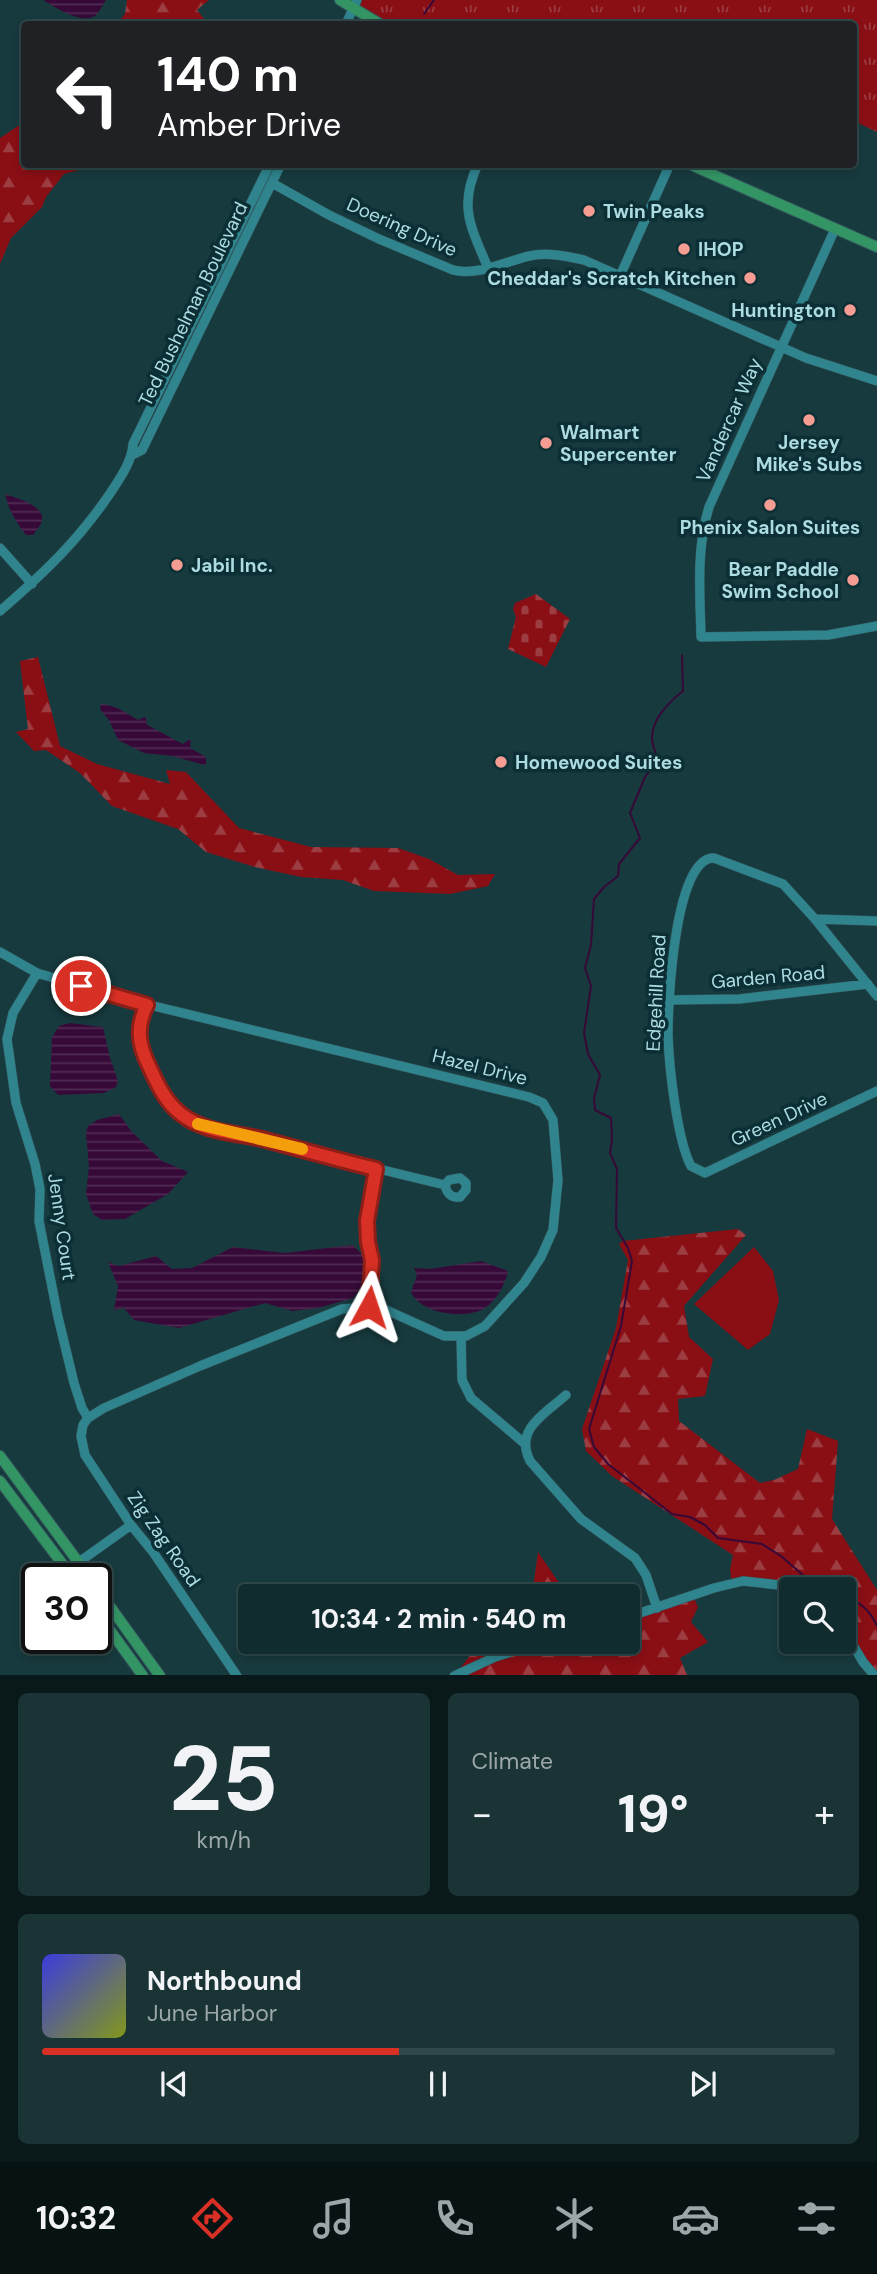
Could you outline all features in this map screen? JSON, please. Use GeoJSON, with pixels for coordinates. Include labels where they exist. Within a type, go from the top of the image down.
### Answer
{"type":"FeatureCollection","features":[{"type":"Feature","properties":{"kind":"main road"},"geometry":{"type":"LineString","coordinates":[[340,0],[355,4],[376,21]]}},
{"type":"Feature","properties":{"kind":"main road"},"geometry":{"type":"LineString","coordinates":[[699,168],[877,247]]}},
{"type":"Feature","properties":{"kind":"main road"},"geometry":{"type":"LineString","coordinates":[[0,1456],[79,1562]]}},
{"type":"Feature","properties":{"kind":"main road"},"geometry":{"type":"LineString","coordinates":[[0,1481],[61,1563]]}},
{"type":"Feature","properties":{"kind":"main road"},"geometry":{"type":"LineString","coordinates":[[112,1609],[160,1675]]}},
{"type":"Feature","properties":{"kind":"main road"},"geometry":{"type":"LineString","coordinates":[[112,1633],[143,1675]]}},
{"type":"Feature","properties":{"kind":"street"},"geometry":{"type":"LineString","coordinates":[[346,21],[355,4]]}},
{"type":"Feature","properties":{"kind":"street","name":"Ted Bushelman Boulevard"},"geometry":{"type":"LineString","coordinates":[[0,611],[63,554],[91,521],[117,483],[132,455],[133,443],[268,168]]}},
{"type":"Feature","properties":{"kind":"street","name":"Ted Bushelman Boulevard"},"geometry":{"type":"LineString","coordinates":[[132,455],[142,450],[279,168]]}},
{"type":"Feature","properties":{"kind":"street"},"geometry":{"type":"LineString","coordinates":[[476,168],[466,202],[468,215],[488,268]]}},
{"type":"Feature","properties":{"kind":"street"},"geometry":{"type":"LineString","coordinates":[[620,276],[668,168]]}},
{"type":"Feature","properties":{"kind":"street","name":"Doering Drive"},"geometry":{"type":"LineString","coordinates":[[272,183],[329,215],[430,262],[462,272],[488,268],[529,256],[555,255],[584,260],[817,362],[877,381]]}},
{"type":"Feature","properties":{"kind":"street","name":"Vandercar Way"},"geometry":{"type":"LineString","coordinates":[[835,229],[709,507],[702,530],[699,566],[701,637],[828,635],[877,626]]}},
{"type":"Feature","properties":{"kind":"street"},"geometry":{"type":"LineString","coordinates":[[0,548],[32,584]]}},
{"type":"Feature","properties":{"kind":"street","name":"Edgehill Road"},"geometry":{"type":"LineString","coordinates":[[695,1170],[687,1160],[680,1129],[668,1035],[672,957],[691,878],[702,860],[714,858],[783,884],[815,919]]}},
{"type":"Feature","properties":{"kind":"street"},"geometry":{"type":"LineString","coordinates":[[815,919],[877,921]]}},
{"type":"Feature","properties":{"kind":"street"},"geometry":{"type":"LineString","coordinates":[[815,919],[877,996]]}},
{"type":"Feature","properties":{"kind":"street","name":"Hazel Drive"},"geometry":{"type":"LineString","coordinates":[[0,952],[37,974],[147,1005],[516,1094],[543,1103],[553,1120],[558,1180],[553,1230],[541,1257],[524,1283],[485,1326],[475,1333],[461,1336]]}},
{"type":"Feature","properties":{"kind":"street"},"geometry":{"type":"LineString","coordinates":[[4,1040],[13,1013],[37,974]]}},
{"type":"Feature","properties":{"kind":"street","name":"Garden Road"},"geometry":{"type":"LineString","coordinates":[[670,1000],[739,999],[868,984]]}},
{"type":"Feature","properties":{"kind":"street"},"geometry":{"type":"LineString","coordinates":[[147,1005],[140,1023],[141,1049],[165,1096],[182,1116],[213,1129],[445,1185]]}},
{"type":"Feature","properties":{"kind":"street","name":"Jenny Court"},"geometry":{"type":"LineString","coordinates":[[4,1040],[16,1103],[40,1189],[39,1221],[58,1317],[74,1383],[88,1418]]}},
{"type":"Feature","properties":{"kind":"street","name":"Green Drive"},"geometry":{"type":"LineString","coordinates":[[695,1170],[705,1173],[877,1091]]}},
{"type":"Feature","properties":{"kind":"street"},"geometry":{"type":"LineString","coordinates":[[369,1307],[372,1260],[367,1221],[376,1169]]}},
{"type":"Feature","properties":{"kind":"street"},"geometry":{"type":"LineString","coordinates":[[88,1418],[104,1408],[342,1309],[384,1309],[444,1336],[461,1336],[462,1381],[471,1398],[524,1443],[530,1461],[581,1519],[635,1558],[646,1575],[657,1608]]}},
{"type":"Feature","properties":{"kind":"street"},"geometry":{"type":"LineString","coordinates":[[524,1443],[533,1424],[566,1395]]}},
{"type":"Feature","properties":{"kind":"street","name":"Zig Zag Road"},"geometry":{"type":"LineString","coordinates":[[88,1418],[81,1436],[85,1455],[237,1675]]}},
{"type":"Feature","properties":{"kind":"street"},"geometry":{"type":"LineString","coordinates":[[79,1562],[131,1525]]}},
{"type":"Feature","properties":{"kind":"street"},"geometry":{"type":"LineString","coordinates":[[640,1613],[743,1581],[779,1585]]}},
{"type":"Feature","properties":{"kind":"street"},"geometry":{"type":"LineString","coordinates":[[856,1650],[874,1675]]}},
{"type":"Feature","properties":{"kind":"street"},"geometry":{"type":"LineString","coordinates":[[454,1675],[504,1654]]}},
{"type":"Feature","properties":{"kind":"green space"},"geometry":{"type":"Polygon","coordinates":[[[127,0],[209,0],[197,10],[206,21],[119,21],[125,14],[127,0]]]}},
{"type":"Feature","properties":{"kind":"green space"},"geometry":{"type":"Polygon","coordinates":[[[357,0],[877,0],[877,132],[857,122],[857,21],[375,21],[353,9],[357,0]]]}},
{"type":"Feature","properties":{"kind":"green space"},"geometry":{"type":"Polygon","coordinates":[[[21,124],[21,168],[86,168],[64,174],[46,197],[42,207],[11,238],[0,264],[0,138],[21,124]]]}},
{"type":"Feature","properties":{"kind":"green space"},"geometry":{"type":"Polygon","coordinates":[[[536,594],[570,619],[546,667],[508,649],[516,617],[513,609],[515,603],[536,594]]]}},
{"type":"Feature","properties":{"kind":"green space"},"geometry":{"type":"Polygon","coordinates":[[[38,657],[60,746],[97,764],[170,784],[166,770],[186,772],[239,828],[311,847],[398,848],[429,859],[458,875],[495,874],[488,886],[450,894],[374,891],[343,880],[301,877],[206,852],[178,829],[112,806],[80,773],[46,750],[34,751],[16,732],[28,729],[20,661],[38,657]]]}},
{"type":"Feature","properties":{"kind":"green space"},"geometry":{"type":"Polygon","coordinates":[[[738,1229],[746,1235],[684,1306],[689,1337],[713,1359],[705,1396],[678,1399],[679,1421],[760,1483],[798,1469],[807,1429],[838,1441],[832,1519],[877,1590],[877,1675],[856,1646],[856,1577],[779,1577],[779,1588],[732,1584],[730,1569],[733,1555],[612,1476],[586,1451],[582,1429],[616,1328],[628,1260],[619,1244],[623,1241],[738,1229]]]}},
{"type":"Feature","properties":{"kind":"green space"},"geometry":{"type":"Polygon","coordinates":[[[754,1247],[773,1271],[779,1300],[770,1334],[748,1350],[694,1304],[754,1247]]]}},
{"type":"Feature","properties":{"kind":"green space"},"geometry":{"type":"Polygon","coordinates":[[[538,1552],[560,1584],[534,1584],[538,1552]]]}},
{"type":"Feature","properties":{"kind":"green space"},"geometry":{"type":"Polygon","coordinates":[[[693,1596],[698,1607],[691,1622],[708,1642],[680,1658],[687,1675],[455,1675],[471,1654],[640,1654],[640,1613],[693,1596]]]}},
{"type":"Feature","properties":{"kind":"shaded area"},"geometry":{"type":"Polygon","coordinates":[[[43,0],[106,0],[96,15],[84,18],[69,14],[43,0]]]}},
{"type":"Feature","properties":{"kind":"shaded area"},"geometry":{"type":"Polygon","coordinates":[[[5,494],[39,510],[42,520],[33,535],[26,535],[19,526],[5,494]]]}},
{"type":"Feature","properties":{"kind":"shaded area"},"geometry":{"type":"Polygon","coordinates":[[[101,704],[116,707],[138,720],[144,717],[147,725],[183,744],[191,740],[190,748],[206,757],[206,764],[144,753],[118,740],[109,720],[100,709],[101,704]]]}},
{"type":"Feature","properties":{"kind":"shaded area"},"geometry":{"type":"Polygon","coordinates":[[[70,1023],[103,1027],[118,1081],[116,1087],[104,1093],[58,1095],[50,1086],[52,1037],[59,1026],[70,1023]]]}},
{"type":"Feature","properties":{"kind":"shaded area"},"geometry":{"type":"Polygon","coordinates":[[[119,1114],[131,1131],[162,1161],[188,1172],[168,1194],[125,1219],[102,1220],[93,1214],[86,1194],[89,1167],[86,1133],[88,1126],[97,1120],[119,1114]]]}},
{"type":"Feature","properties":{"kind":"shaded area"},"geometry":{"type":"Polygon","coordinates":[[[353,1245],[363,1256],[367,1269],[364,1285],[353,1298],[318,1308],[292,1311],[265,1303],[179,1328],[134,1320],[124,1308],[114,1310],[118,1286],[108,1262],[119,1266],[156,1256],[172,1269],[192,1268],[233,1247],[285,1253],[353,1245]]]}},
{"type":"Feature","properties":{"kind":"shaded area"},"geometry":{"type":"Polygon","coordinates":[[[481,1261],[508,1271],[493,1301],[477,1312],[456,1314],[433,1310],[416,1299],[411,1292],[417,1275],[414,1268],[430,1269],[481,1261]]]}},
{"type":"Feature","properties":{"kind":"waterway"},"geometry":{"type":"LineString","coordinates":[[424,14],[434,0]]}},
{"type":"Feature","properties":{"kind":"waterway"},"geometry":{"type":"LineString","coordinates":[[682,655],[683,691],[658,717],[652,741],[658,760],[645,777],[630,813],[640,838],[619,864],[618,876],[594,899],[591,945],[585,968],[591,986],[584,1033],[588,1054],[600,1075],[594,1098],[595,1110],[611,1118],[610,1153],[617,1169],[616,1228],[632,1261],[621,1326],[589,1429],[594,1447],[608,1464],[672,1514],[690,1517],[705,1525],[718,1538],[762,1544],[805,1577]]}},
{"type":"Feature","properties":{"kind":"waterway"},"geometry":{"type":"LineString","coordinates":[[856,1602],[871,1615],[877,1626]]}},
{"type":"Feature","properties":{"kind":"slow traffic"},"geometry":{"type":"LineString","coordinates":[[198,1124],[302,1149]]}},
{"type":"Feature","properties":{"kind":"place","name":"Twin Peaks"},"geometry":{"type":"Point","coordinates":[589,211]}},
{"type":"Feature","properties":{"kind":"place","name":"IHOP"},"geometry":{"type":"Point","coordinates":[684,249]}},
{"type":"Feature","properties":{"kind":"place","name":"Cheddar's Scratch Kitchen"},"geometry":{"type":"Point","coordinates":[750,278]}},
{"type":"Feature","properties":{"kind":"place","name":"Huntington"},"geometry":{"type":"Point","coordinates":[850,310]}},
{"type":"Feature","properties":{"kind":"place","name":"Jersey Mike's Subs"},"geometry":{"type":"Point","coordinates":[809,420]}},
{"type":"Feature","properties":{"kind":"place","name":"Walmart Supercenter"},"geometry":{"type":"Point","coordinates":[546,443]}},
{"type":"Feature","properties":{"kind":"place","name":"Phenix Salon Suites"},"geometry":{"type":"Point","coordinates":[770,505]}},
{"type":"Feature","properties":{"kind":"place","name":"Jabil Inc."},"geometry":{"type":"Point","coordinates":[177,565]}},
{"type":"Feature","properties":{"kind":"place","name":"Bear Paddle Swim School"},"geometry":{"type":"Point","coordinates":[853,580]}},
{"type":"Feature","properties":{"kind":"place","name":"Homewood Suites"},"geometry":{"type":"Point","coordinates":[501,762]}},
{"type":"Feature","properties":{"kind":"route"},"geometry":{"type":"LineString","coordinates":[[81,986],[147,1005],[140,1023],[141,1049],[171,1106],[182,1116],[213,1129],[376,1169],[367,1221],[372,1260],[369,1307]]}}]}
